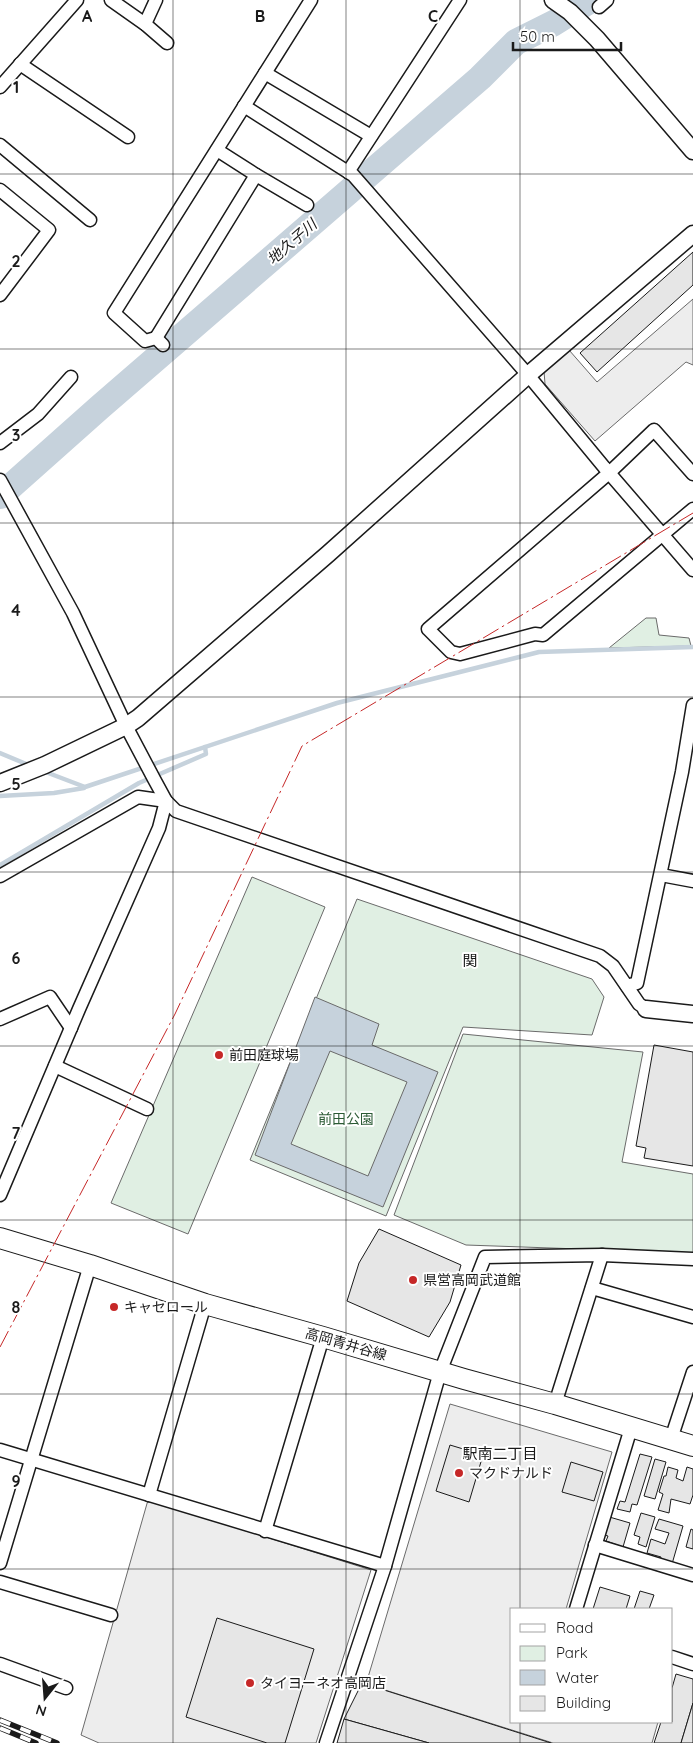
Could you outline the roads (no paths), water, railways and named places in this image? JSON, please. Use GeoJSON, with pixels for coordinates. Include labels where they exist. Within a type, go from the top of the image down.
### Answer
{"type":"FeatureCollection","features":[{"type":"Feature","properties":{"kind":"main road","name":"高岡青井谷線"},"geometry":{"type":"LineString","coordinates":[[0,1238],[90,1265],[204,1304],[555,1404],[693,1446]]}},
{"type":"Feature","properties":{"kind":"street"},"geometry":{"type":"LineString","coordinates":[[0,87],[77,0]]}},
{"type":"Feature","properties":{"kind":"street"},"geometry":{"type":"LineString","coordinates":[[110,0],[145,24],[166,43]]}},
{"type":"Feature","properties":{"kind":"street"},"geometry":{"type":"LineString","coordinates":[[145,24],[156,0]]}},
{"type":"Feature","properties":{"kind":"street"},"geometry":{"type":"LineString","coordinates":[[256,175],[160,342],[145,341],[114,313],[310,0]]}},
{"type":"Feature","properties":{"kind":"street"},"geometry":{"type":"LineString","coordinates":[[351,173],[371,136],[460,0]]}},
{"type":"Feature","properties":{"kind":"street"},"geometry":{"type":"LineString","coordinates":[[553,0],[570,12],[596,39],[693,151]]}},
{"type":"Feature","properties":{"kind":"street"},"geometry":{"type":"LineString","coordinates":[[20,64],[128,137]]}},
{"type":"Feature","properties":{"kind":"street"},"geometry":{"type":"LineString","coordinates":[[265,73],[371,136]]}},
{"type":"Feature","properties":{"kind":"street"},"geometry":{"type":"LineString","coordinates":[[244,106],[351,173],[528,375],[693,570]]}},
{"type":"Feature","properties":{"kind":"street"},"geometry":{"type":"LineString","coordinates":[[0,145],[90,220]]}},
{"type":"Feature","properties":{"kind":"street"},"geometry":{"type":"LineString","coordinates":[[217,150],[307,205]]}},
{"type":"Feature","properties":{"kind":"street"},"geometry":{"type":"LineString","coordinates":[[0,190],[49,230],[0,296]]}},
{"type":"Feature","properties":{"kind":"street"},"geometry":{"type":"LineString","coordinates":[[0,783],[126,726],[146,712],[328,554],[528,375],[693,234]]}},
{"type":"Feature","properties":{"kind":"street"},"geometry":{"type":"LineString","coordinates":[[0,443],[38,414],[71,377]]}},
{"type":"Feature","properties":{"kind":"street"},"geometry":{"type":"LineString","coordinates":[[693,474],[654,430],[609,473],[428,629],[451,652],[460,654],[535,634],[543,635],[693,509]]}},
{"type":"Feature","properties":{"kind":"street"},"geometry":{"type":"LineString","coordinates":[[0,480],[73,613],[126,726],[154,779],[166,801],[176,811],[600,956],[613,966],[639,1004],[646,1009],[693,1014]]}},
{"type":"Feature","properties":{"kind":"street"},"geometry":{"type":"LineString","coordinates":[[627,986],[637,982],[661,875],[687,773],[693,705]]}},
{"type":"Feature","properties":{"kind":"street"},"geometry":{"type":"LineString","coordinates":[[0,876],[138,797],[166,801]]}},
{"type":"Feature","properties":{"kind":"street"},"geometry":{"type":"LineString","coordinates":[[0,1195],[159,828],[166,801]]}},
{"type":"Feature","properties":{"kind":"street"},"geometry":{"type":"LineString","coordinates":[[661,875],[693,881]]}},
{"type":"Feature","properties":{"kind":"street"},"geometry":{"type":"LineString","coordinates":[[0,1019],[50,997],[71,1028]]}},
{"type":"Feature","properties":{"kind":"street"},"geometry":{"type":"LineString","coordinates":[[55,1066],[147,1109]]}},
{"type":"Feature","properties":{"kind":"street"},"geometry":{"type":"LineString","coordinates":[[326,1743],[385,1566],[440,1372],[485,1257],[602,1255],[693,1259]]}},
{"type":"Feature","properties":{"kind":"street"},"geometry":{"type":"LineString","coordinates":[[555,1404],[602,1255]]}},
{"type":"Feature","properties":{"kind":"street"},"geometry":{"type":"LineString","coordinates":[[0,1563],[90,1265]]}},
{"type":"Feature","properties":{"kind":"street"},"geometry":{"type":"LineString","coordinates":[[592,1288],[693,1317]]}},
{"type":"Feature","properties":{"kind":"street"},"geometry":{"type":"LineString","coordinates":[[149,1494],[204,1304]]}},
{"type":"Feature","properties":{"kind":"street"},"geometry":{"type":"LineString","coordinates":[[265,1530],[323,1337]]}},
{"type":"Feature","properties":{"kind":"street"},"geometry":{"type":"LineString","coordinates":[[671,1440],[693,1372]]}},
{"type":"Feature","properties":{"kind":"street"},"geometry":{"type":"LineString","coordinates":[[576,1608],[631,1428]]}},
{"type":"Feature","properties":{"kind":"street"},"geometry":{"type":"LineString","coordinates":[[0,1450],[385,1566]]}},
{"type":"Feature","properties":{"kind":"street"},"geometry":{"type":"LineString","coordinates":[[595,1545],[693,1575]]}},
{"type":"Feature","properties":{"kind":"street"},"geometry":{"type":"LineString","coordinates":[[0,1582],[112,1615]]}},
{"type":"Feature","properties":{"kind":"street"},"geometry":{"type":"LineString","coordinates":[[673,1657],[693,1664]]}},
{"type":"Feature","properties":{"kind":"street"},"geometry":{"type":"LineString","coordinates":[[0,1664],[66,1688]]}},
{"type":"Feature","properties":{"kind":"water"},"geometry":{"type":"Polygon","coordinates":[[[315,997],[379,1024],[372,1045],[438,1072],[383,1207],[255,1155],[315,997]],[[330,1051],[291,1144],[368,1176],[407,1082],[330,1051]]]}},
{"type":"Feature","properties":{"kind":"waterway","name":"地久子川"},"geometry":{"type":"LineString","coordinates":[[0,496],[480,78],[516,42],[554,23],[591,0]]}},
{"type":"Feature","properties":{"kind":"waterway"},"geometry":{"type":"LineString","coordinates":[[43,771],[85,787],[337,703],[539,652],[693,647]]}},
{"type":"Feature","properties":{"kind":"waterway"},"geometry":{"type":"LineString","coordinates":[[0,865],[139,783],[206,754],[205,747]]}},
{"type":"Feature","properties":{"kind":"waterway"},"geometry":{"type":"LineString","coordinates":[[0,753],[31,766]]}},
{"type":"Feature","properties":{"kind":"waterway"},"geometry":{"type":"LineString","coordinates":[[0,796],[54,793],[84,788]]}},
{"type":"Feature","properties":{"kind":"railway"},"geometry":{"type":"LineString","coordinates":[[0,1720],[57,1743]]}},
{"type":"Feature","properties":{"kind":"railway"},"geometry":{"type":"LineString","coordinates":[[0,1728],[36,1743]]}},
{"type":"Feature","properties":{"kind":"place","name":"前田庭球場"},"geometry":{"type":"Point","coordinates":[219,1055]}},
{"type":"Feature","properties":{"kind":"place","name":"県営高岡武道館"},"geometry":{"type":"Point","coordinates":[413,1280]}},
{"type":"Feature","properties":{"kind":"place","name":"キャセロール"},"geometry":{"type":"Point","coordinates":[114,1307]}},
{"type":"Feature","properties":{"kind":"place","name":"マクドナルド"},"geometry":{"type":"Point","coordinates":[459,1473]}},
{"type":"Feature","properties":{"kind":"place","name":"タイヨーネオ高岡店"},"geometry":{"type":"Point","coordinates":[250,1683]}},
{"type":"Feature","properties":{"kind":"district","name":"関"},"geometry":{"type":"Point","coordinates":[470,961]}},
{"type":"Feature","properties":{"kind":"district","name":"駅南二丁目"},"geometry":{"type":"Point","coordinates":[500,1454]}},
{"type":"Feature","properties":{"kind":"park label","name":"前田公園"},"geometry":{"type":"Point","coordinates":[346,1119]}}]}
